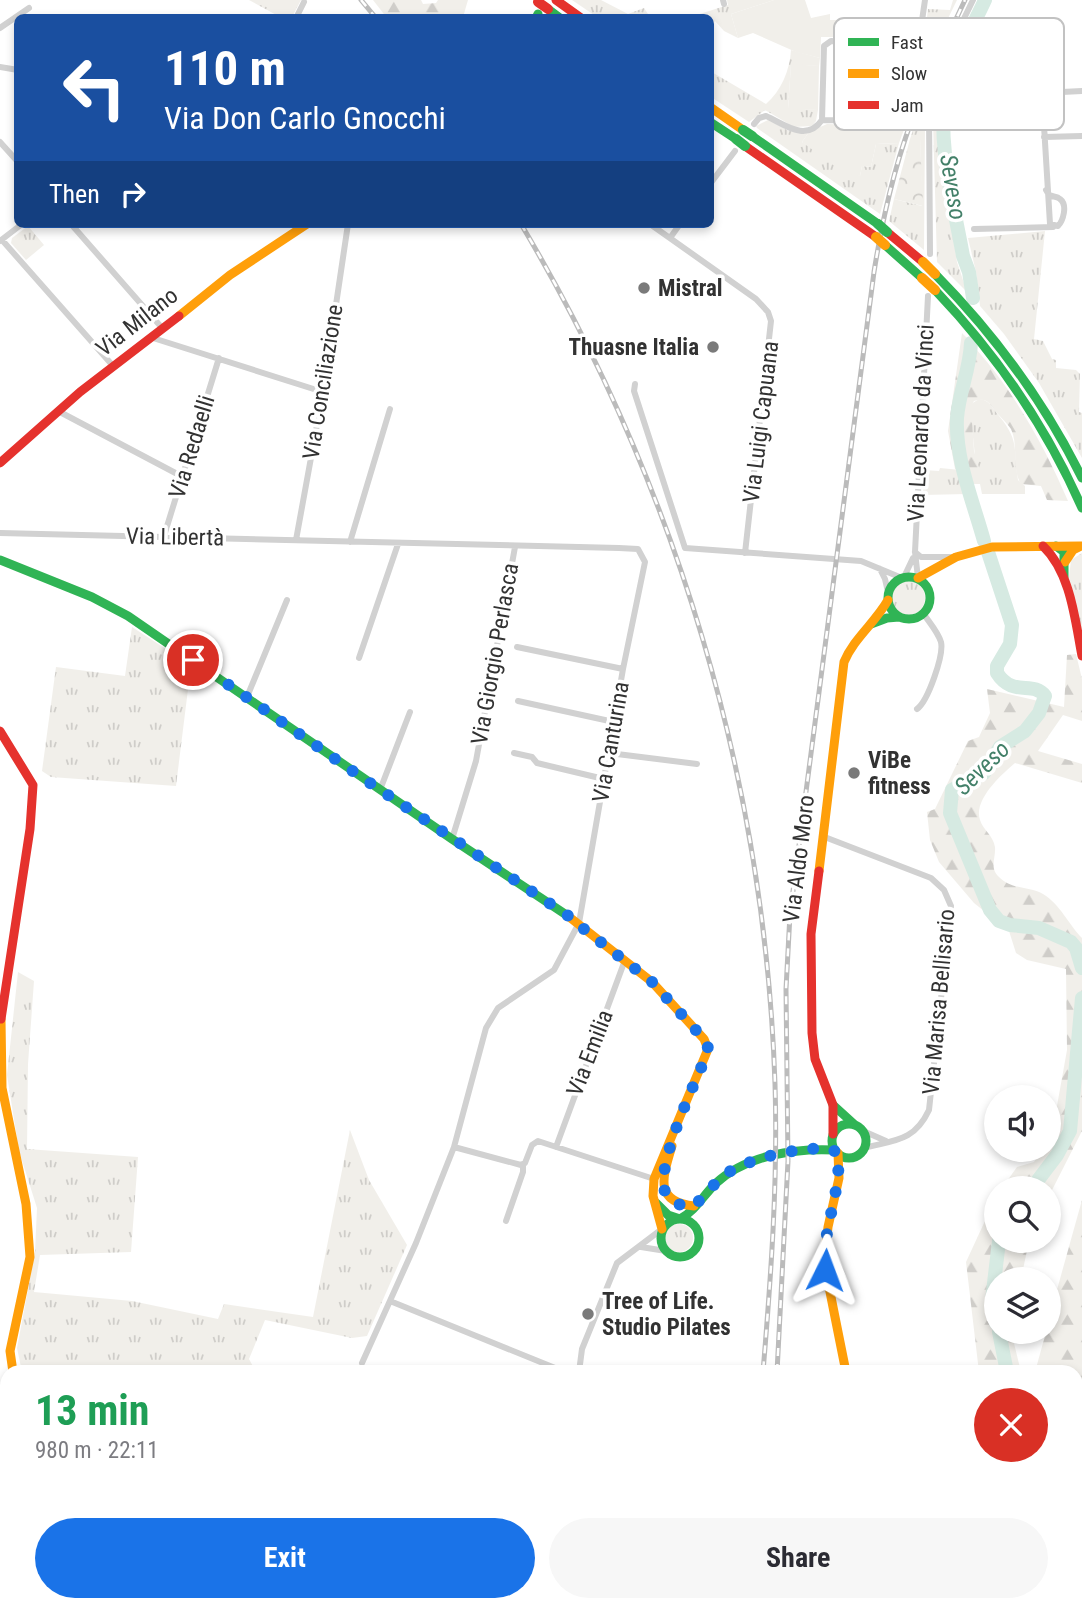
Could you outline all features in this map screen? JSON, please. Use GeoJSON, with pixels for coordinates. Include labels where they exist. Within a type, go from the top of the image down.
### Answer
{"type":"FeatureCollection","features":[{"type":"Feature","properties":{"kind":"main road"},"geometry":{"type":"LineString","coordinates":[[556,0],[575,14]]}},
{"type":"Feature","properties":{"kind":"main road"},"geometry":{"type":"LineString","coordinates":[[714,111],[744,138],[876,237],[922,278],[931,293],[979,337],[1015,384],[1042,428],[1082,508]]}},
{"type":"Feature","properties":{"kind":"main road"},"geometry":{"type":"LineString","coordinates":[[714,124],[744,138],[926,258],[935,274],[981,321],[1030,385],[1082,478]]}},
{"type":"Feature","properties":{"kind":"main road","name":"Via Milano"},"geometry":{"type":"LineString","coordinates":[[0,463],[58,411],[230,275],[301,228]]}},
{"type":"Feature","properties":{"kind":"main road"},"geometry":{"type":"LineString","coordinates":[[1043,546],[1060,562],[1082,656]]}},
{"type":"Feature","properties":{"kind":"main road"},"geometry":{"type":"LineString","coordinates":[[1060,562],[1064,552],[1061,546]]}},
{"type":"Feature","properties":{"kind":"main road"},"geometry":{"type":"LineString","coordinates":[[900,617],[894,613],[888,596],[893,583],[903,577],[918,578],[956,557],[986,548],[1082,546]]}},
{"type":"Feature","properties":{"kind":"main road"},"geometry":{"type":"LineString","coordinates":[[1060,562],[1082,546]]}},
{"type":"Feature","properties":{"kind":"main road"},"geometry":{"type":"LineString","coordinates":[[0,561],[101,601],[187,656],[380,790],[579,923],[654,984],[707,1044],[706,1056],[654,1179],[652,1192],[662,1230],[661,1241],[671,1255],[683,1257],[694,1251],[699,1240],[696,1228],[697,1213],[705,1196]]}},
{"type":"Feature","properties":{"kind":"main road"},"geometry":{"type":"LineString","coordinates":[[870,625],[887,618],[912,619],[923,613],[929,603],[929,590],[941,564]]}},
{"type":"Feature","properties":{"kind":"main road"},"geometry":{"type":"LineString","coordinates":[[918,578],[929,590]]}},
{"type":"Feature","properties":{"kind":"main road","name":"Via Aldo Moro"},"geometry":{"type":"LineString","coordinates":[[833,1135],[833,1105],[815,1059],[812,1032],[811,934],[844,662],[855,639],[883,610],[888,596]]}},
{"type":"Feature","properties":{"kind":"main road"},"geometry":{"type":"LineString","coordinates":[[0,731],[33,785],[30,829],[1,1020],[2,1088],[26,1204],[30,1258],[10,1351],[12,1365]]}},
{"type":"Feature","properties":{"kind":"main road","name":"Via Aldo Moro"},"geometry":{"type":"LineString","coordinates":[[833,1105],[859,1128]]}},
{"type":"Feature","properties":{"kind":"main road"},"geometry":{"type":"LineString","coordinates":[[662,1230],[669,1222],[687,1215],[715,1184],[739,1166],[811,1148],[846,1124],[859,1128],[865,1138],[864,1148],[839,1178]]}},
{"type":"Feature","properties":{"kind":"main road"},"geometry":{"type":"LineString","coordinates":[[676,1126],[664,1190],[676,1204],[694,1206]]}},
{"type":"Feature","properties":{"kind":"main road"},"geometry":{"type":"LineString","coordinates":[[833,1135],[839,1178],[828,1227],[824,1262],[845,1365]]}},
{"type":"Feature","properties":{"kind":"main road"},"geometry":{"type":"LineString","coordinates":[[811,1148],[854,1157]]}},
{"type":"Feature","properties":{"kind":"main road"},"geometry":{"type":"LineString","coordinates":[[655,1201],[668,1214],[686,1220],[696,1228]]}},
{"type":"Feature","properties":{"kind":"street"},"geometry":{"type":"LineString","coordinates":[[923,18],[925,0]]}},
{"type":"Feature","properties":{"kind":"street"},"geometry":{"type":"LineString","coordinates":[[964,18],[973,0]]}},
{"type":"Feature","properties":{"kind":"street"},"geometry":{"type":"LineString","coordinates":[[298,14],[304,2]]}},
{"type":"Feature","properties":{"kind":"street"},"geometry":{"type":"LineString","coordinates":[[21,14],[29,8]]}},
{"type":"Feature","properties":{"kind":"street"},"geometry":{"type":"LineString","coordinates":[[822,120],[824,46],[827,42],[834,42]]}},
{"type":"Feature","properties":{"kind":"street"},"geometry":{"type":"LineString","coordinates":[[1064,92],[1082,91]]}},
{"type":"Feature","properties":{"kind":"street"},"geometry":{"type":"LineString","coordinates":[[714,179],[759,118],[766,116],[787,128],[802,131],[811,130],[822,120],[834,120]]}},
{"type":"Feature","properties":{"kind":"street"},"geometry":{"type":"LineString","coordinates":[[926,258],[931,215],[929,130]]}},
{"type":"Feature","properties":{"kind":"street"},"geometry":{"type":"LineString","coordinates":[[1044,130],[1048,221],[1055,226]]}},
{"type":"Feature","properties":{"kind":"street"},"geometry":{"type":"LineString","coordinates":[[1044,137],[1082,136]]}},
{"type":"Feature","properties":{"kind":"street"},"geometry":{"type":"LineString","coordinates":[[1,145],[14,158]]}},
{"type":"Feature","properties":{"kind":"street"},"geometry":{"type":"LineString","coordinates":[[974,229],[1055,226],[1062,222],[1063,203],[1049,195],[1046,190]]}},
{"type":"Feature","properties":{"kind":"street"},"geometry":{"type":"LineString","coordinates":[[17,228],[1,240],[114,367]]}},
{"type":"Feature","properties":{"kind":"street"},"geometry":{"type":"LineString","coordinates":[[75,228],[163,329]]}},
{"type":"Feature","properties":{"kind":"street","name":"Via Conciliazione"},"geometry":{"type":"LineString","coordinates":[[296,540],[323,391],[347,228]]}},
{"type":"Feature","properties":{"kind":"street","name":"Via Luigi Capuana"},"geometry":{"type":"LineString","coordinates":[[656,228],[756,299],[768,312],[771,321],[745,553]]}},
{"type":"Feature","properties":{"kind":"street"},"geometry":{"type":"LineString","coordinates":[[670,238],[677,228]]}},
{"type":"Feature","properties":{"kind":"street","name":"Via Leonardo da Vinci"},"geometry":{"type":"LineString","coordinates":[[915,551],[931,293]]}},
{"type":"Feature","properties":{"kind":"street"},"geometry":{"type":"LineString","coordinates":[[153,338],[323,391]]}},
{"type":"Feature","properties":{"kind":"street","name":"Via Redaelli"},"geometry":{"type":"LineString","coordinates":[[164,536],[219,358]]}},
{"type":"Feature","properties":{"kind":"street"},"geometry":{"type":"LineString","coordinates":[[635,384],[634,391],[656,464],[685,548],[861,561],[903,577],[915,551]]}},
{"type":"Feature","properties":{"kind":"street"},"geometry":{"type":"LineString","coordinates":[[350,542],[390,409]]}},
{"type":"Feature","properties":{"kind":"street"},"geometry":{"type":"LineString","coordinates":[[58,411],[183,477]]}},
{"type":"Feature","properties":{"kind":"street","name":"Via Libertà"},"geometry":{"type":"LineString","coordinates":[[0,533],[638,549],[645,562]]}},
{"type":"Feature","properties":{"kind":"street"},"geometry":{"type":"LineString","coordinates":[[359,658],[398,544]]}},
{"type":"Feature","properties":{"kind":"street","name":"Via Giorgio Perlasca"},"geometry":{"type":"LineString","coordinates":[[452,839],[476,761],[515,547]]}},
{"type":"Feature","properties":{"kind":"street"},"geometry":{"type":"LineString","coordinates":[[915,551],[921,558],[956,557]]}},
{"type":"Feature","properties":{"kind":"street"},"geometry":{"type":"LineString","coordinates":[[915,551],[918,578]]}},
{"type":"Feature","properties":{"kind":"street","name":"Via Canturina"},"geometry":{"type":"LineString","coordinates":[[362,1363],[453,1147],[486,1028],[498,1008],[554,970],[579,923],[623,669],[645,562]]}},
{"type":"Feature","properties":{"kind":"street"},"geometry":{"type":"LineString","coordinates":[[879,568],[885,579],[888,596]]}},
{"type":"Feature","properties":{"kind":"street"},"geometry":{"type":"LineString","coordinates":[[247,697],[287,600]]}},
{"type":"Feature","properties":{"kind":"street"},"geometry":{"type":"LineString","coordinates":[[917,709],[925,701],[942,655],[941,643],[923,613]]}},
{"type":"Feature","properties":{"kind":"street"},"geometry":{"type":"LineString","coordinates":[[517,647],[623,669]]}},
{"type":"Feature","properties":{"kind":"street"},"geometry":{"type":"LineString","coordinates":[[518,701],[614,722]]}},
{"type":"Feature","properties":{"kind":"street"},"geometry":{"type":"LineString","coordinates":[[380,790],[410,712]]}},
{"type":"Feature","properties":{"kind":"street"},"geometry":{"type":"LineString","coordinates":[[609,752],[697,764]]}},
{"type":"Feature","properties":{"kind":"street"},"geometry":{"type":"LineString","coordinates":[[514,753],[532,757],[537,763],[604,779]]}},
{"type":"Feature","properties":{"kind":"street","name":"Via Marisa Bellisario"},"geometry":{"type":"LineString","coordinates":[[822,836],[931,878],[944,890],[951,906],[929,1110],[917,1130],[899,1141],[864,1148]]}},
{"type":"Feature","properties":{"kind":"street","name":"Via Emilia"},"geometry":{"type":"LineString","coordinates":[[556,1147],[625,960]]}},
{"type":"Feature","properties":{"kind":"street"},"geometry":{"type":"LineString","coordinates":[[859,1128],[887,1142]]}},
{"type":"Feature","properties":{"kind":"street"},"geometry":{"type":"LineString","coordinates":[[506,1221],[523,1165],[534,1143],[542,1142],[654,1179]]}},
{"type":"Feature","properties":{"kind":"street"},"geometry":{"type":"LineString","coordinates":[[453,1147],[523,1165]]}},
{"type":"Feature","properties":{"kind":"street"},"geometry":{"type":"LineString","coordinates":[[580,1365],[582,1349],[614,1268],[620,1259],[662,1230]]}},
{"type":"Feature","properties":{"kind":"street"},"geometry":{"type":"LineString","coordinates":[[636,1248],[666,1251]]}},
{"type":"Feature","properties":{"kind":"street"},"geometry":{"type":"LineString","coordinates":[[390,1301],[548,1365]]}},
{"type":"Feature","properties":{"kind":"green space"},"geometry":{"type":"Polygon","coordinates":[[[249,0],[301,0],[294,14],[275,14],[249,0]]]}},
{"type":"Feature","properties":{"kind":"green space"},"geometry":{"type":"Polygon","coordinates":[[[373,0],[421,0],[423,4],[436,3],[438,0],[468,0],[464,14],[384,14],[373,0]]]}},
{"type":"Feature","properties":{"kind":"green space"},"geometry":{"type":"Polygon","coordinates":[[[572,0],[601,0],[628,14],[593,14],[572,0]]]}},
{"type":"Feature","properties":{"kind":"green space"},"geometry":{"type":"Polygon","coordinates":[[[727,0],[774,0],[731,14],[738,38],[714,22],[714,14],[700,14],[728,5],[727,0]]]}},
{"type":"Feature","properties":{"kind":"green space"},"geometry":{"type":"Polygon","coordinates":[[[774,0],[805,0],[811,18],[830,14],[830,20],[834,20],[834,37],[821,37],[820,58],[796,52],[753,33],[738,38],[731,14],[774,0]]]}},
{"type":"Feature","properties":{"kind":"green space"},"geometry":{"type":"Polygon","coordinates":[[[953,0],[957,0],[948,18],[927,18],[928,9],[950,10],[953,0]]]}},
{"type":"Feature","properties":{"kind":"green space"},"geometry":{"type":"Polygon","coordinates":[[[644,8],[648,14],[628,14],[644,8]]]}},
{"type":"Feature","properties":{"kind":"green space"},"geometry":{"type":"Polygon","coordinates":[[[791,50],[820,58],[819,66],[791,65],[788,108],[818,110],[812,126],[794,127],[765,110],[749,122],[714,99],[714,73],[766,104],[784,80],[791,50]]]}},
{"type":"Feature","properties":{"kind":"green space"},"geometry":{"type":"Polygon","coordinates":[[[791,64],[819,66],[818,110],[788,109],[791,64]]]}},
{"type":"Feature","properties":{"kind":"green space"},"geometry":{"type":"Polygon","coordinates":[[[768,120],[789,131],[809,132],[802,142],[860,176],[862,166],[871,167],[876,144],[899,143],[880,214],[757,128],[756,126],[768,120]]]}},
{"type":"Feature","properties":{"kind":"green space"},"geometry":{"type":"Polygon","coordinates":[[[827,124],[834,124],[834,130],[904,130],[899,143],[876,144],[871,167],[862,166],[860,176],[844,173],[802,142],[809,132],[827,124]]]}},
{"type":"Feature","properties":{"kind":"green space"},"geometry":{"type":"Polygon","coordinates":[[[913,130],[925,130],[924,250],[889,221],[894,199],[922,206],[920,139],[910,139],[913,130]]]}},
{"type":"Feature","properties":{"kind":"green space"},"geometry":{"type":"Polygon","coordinates":[[[933,130],[942,130],[943,161],[957,262],[967,292],[937,262],[933,130]]]}},
{"type":"Feature","properties":{"kind":"green space"},"geometry":{"type":"Polygon","coordinates":[[[910,139],[920,139],[923,206],[894,199],[910,139]]]}},
{"type":"Feature","properties":{"kind":"green space"},"geometry":{"type":"Polygon","coordinates":[[[25,228],[30,228],[44,245],[26,260],[11,243],[12,238],[25,228]]]}},
{"type":"Feature","properties":{"kind":"green space"},"geometry":{"type":"Polygon","coordinates":[[[1045,231],[1034,339],[1043,341],[1052,359],[1056,360],[1056,368],[1076,370],[1080,374],[1082,458],[1039,383],[980,306],[968,238],[1045,231]]]}},
{"type":"Feature","properties":{"kind":"green space"},"geometry":{"type":"Polygon","coordinates":[[[962,333],[967,338],[966,350],[953,430],[960,470],[955,469],[948,431],[962,333]]]}},
{"type":"Feature","properties":{"kind":"green space"},"geometry":{"type":"Polygon","coordinates":[[[976,349],[1004,384],[1028,421],[1068,501],[1047,500],[1041,486],[1021,484],[1016,471],[1015,443],[1011,429],[985,400],[974,401],[971,406],[974,451],[981,474],[978,484],[970,480],[962,447],[961,425],[963,403],[976,349]]]}},
{"type":"Feature","properties":{"kind":"green space"},"geometry":{"type":"Polygon","coordinates":[[[979,399],[989,403],[1009,430],[1014,444],[1018,480],[1025,486],[1025,494],[982,494],[978,484],[970,409],[971,404],[979,399]]]}},
{"type":"Feature","properties":{"kind":"green space"},"geometry":{"type":"Polygon","coordinates":[[[940,468],[960,470],[966,494],[923,495],[924,470],[939,471],[940,468]]]}},
{"type":"Feature","properties":{"kind":"green space"},"geometry":{"type":"Polygon","coordinates":[[[1082,553],[1082,632],[1069,577],[1071,560],[1082,553]]]}},
{"type":"Feature","properties":{"kind":"green space"},"geometry":{"type":"Polygon","coordinates":[[[908,581],[920,586],[925,598],[920,610],[908,615],[896,610],[891,598],[896,586],[908,581]]]}},
{"type":"Feature","properties":{"kind":"green space"},"geometry":{"type":"Polygon","coordinates":[[[132,627],[191,665],[176,786],[51,777],[42,771],[56,667],[125,676],[132,627]]]}},
{"type":"Feature","properties":{"kind":"green space"},"geometry":{"type":"Polygon","coordinates":[[[1076,654],[1082,679],[1082,721],[1063,715],[1038,751],[1082,764],[1082,783],[1015,763],[990,788],[979,812],[981,824],[994,843],[996,874],[1009,884],[1049,898],[1082,938],[1082,1131],[1059,1176],[1011,1176],[1017,1167],[1034,1162],[1061,1162],[1061,1085],[1067,1050],[1066,969],[1027,960],[1016,953],[1009,931],[974,903],[939,862],[930,840],[927,812],[935,809],[968,741],[979,737],[990,713],[987,689],[1064,707],[1067,655],[1076,654]]]}},
{"type":"Feature","properties":{"kind":"green space"},"geometry":{"type":"Polygon","coordinates":[[[18,972],[34,981],[28,1064],[27,1149],[138,1157],[131,1252],[40,1255],[34,1292],[132,1301],[218,1319],[224,1304],[313,1317],[350,1130],[369,1180],[407,1245],[367,1336],[352,1338],[265,1320],[249,1359],[252,1365],[21,1365],[17,1348],[35,1252],[37,1208],[19,1151],[7,1075],[18,972]]]}},
{"type":"Feature","properties":{"kind":"green space"},"geometry":{"type":"Polygon","coordinates":[[[1082,1200],[1082,1365],[1037,1365],[1043,1344],[1061,1344],[1061,1275],[1082,1200]]]}},
{"type":"Feature","properties":{"kind":"green space"},"geometry":{"type":"Polygon","coordinates":[[[984,1223],[984,1253],[1026,1253],[1024,1267],[984,1267],[984,1344],[1014,1344],[1019,1365],[978,1365],[966,1262],[984,1223]]]}},
{"type":"Feature","properties":{"kind":"green space"},"geometry":{"type":"Polygon","coordinates":[[[679,1224],[689,1228],[693,1238],[689,1248],[679,1252],[669,1248],[665,1238],[669,1228],[679,1224]]]}},
{"type":"Feature","properties":{"kind":"waterway","name":"Seveso"},"geometry":{"type":"LineString","coordinates":[[976,18],[985,0]]}},
{"type":"Feature","properties":{"kind":"waterway","name":"Seveso"},"geometry":{"type":"LineString","coordinates":[[943,130],[947,170],[973,298]]}},
{"type":"Feature","properties":{"kind":"waterway","name":"Seveso"},"geometry":{"type":"LineString","coordinates":[[971,343],[958,408],[957,433],[966,480],[984,541]]}},
{"type":"Feature","properties":{"kind":"waterway","name":"Seveso"},"geometry":{"type":"LineString","coordinates":[[988,552],[1012,625],[1010,644],[997,666],[997,673],[1010,685],[1035,689],[1045,696],[1039,713],[1025,731],[1000,747],[984,773],[952,790],[950,813],[990,910],[999,921],[1039,928],[1071,942],[1076,948],[1082,968]]}},
{"type":"Feature","properties":{"kind":"waterway","name":"Seveso"},"geometry":{"type":"LineString","coordinates":[[1041,1176],[1070,1131],[1082,998]]}},
{"type":"Feature","properties":{"kind":"waterway","name":"Seveso"},"geometry":{"type":"LineString","coordinates":[[996,1267],[998,1253]]}},
{"type":"Feature","properties":{"kind":"waterway","name":"Seveso"},"geometry":{"type":"LineString","coordinates":[[1001,1344],[1006,1365]]}},
{"type":"Feature","properties":{"kind":"railway"},"geometry":{"type":"LineString","coordinates":[[361,0],[373,14]]}},
{"type":"Feature","properties":{"kind":"railway"},"geometry":{"type":"LineString","coordinates":[[957,18],[965,0]]}},
{"type":"Feature","properties":{"kind":"railway"},"geometry":{"type":"LineString","coordinates":[[777,1365],[788,1161],[786,989],[790,914],[874,272],[886,208],[908,130]]}},
{"type":"Feature","properties":{"kind":"railway"},"geometry":{"type":"LineString","coordinates":[[523,228],[576,323],[625,426],[667,531],[702,638],[731,747],[753,858],[768,970],[775,1084],[775,1192],[764,1365]]}},
{"type":"Feature","properties":{"kind":"traffic: fast"},"geometry":{"type":"LineString","coordinates":[[548,9],[555,14]]}},
{"type":"Feature","properties":{"kind":"traffic: fast"},"geometry":{"type":"LineString","coordinates":[[714,125],[736,139]]}},
{"type":"Feature","properties":{"kind":"traffic: fast"},"geometry":{"type":"LineString","coordinates":[[743,130],[752,136]]}},
{"type":"Feature","properties":{"kind":"traffic: fast"},"geometry":{"type":"LineString","coordinates":[[752,136],[878,224]]}},
{"type":"Feature","properties":{"kind":"traffic: fast"},"geometry":{"type":"LineString","coordinates":[[736,139],[745,146]]}},
{"type":"Feature","properties":{"kind":"traffic: fast"},"geometry":{"type":"LineString","coordinates":[[878,224],[887,232]]}},
{"type":"Feature","properties":{"kind":"traffic: fast"},"geometry":{"type":"LineString","coordinates":[[885,245],[922,278]]}},
{"type":"Feature","properties":{"kind":"traffic: fast"},"geometry":{"type":"LineString","coordinates":[[935,274],[978,321],[1017,370],[1051,422],[1082,478]]}},
{"type":"Feature","properties":{"kind":"traffic: fast"},"geometry":{"type":"LineString","coordinates":[[935,290],[979,340],[1018,393],[1053,448],[1082,508]]}},
{"type":"Feature","properties":{"kind":"traffic: fast"},"geometry":{"type":"LineString","coordinates":[[1056,546],[1064,552],[1064,577]]}},
{"type":"Feature","properties":{"kind":"traffic: fast"},"geometry":{"type":"LineString","coordinates":[[0,560],[92,597],[128,616],[568,916]]}},
{"type":"Feature","properties":{"kind":"traffic: fast"},"geometry":{"type":"LineString","coordinates":[[909,577],[924,583],[930,598],[924,613],[909,619],[894,613],[888,598],[894,583],[909,577]]}},
{"type":"Feature","properties":{"kind":"traffic: fast"},"geometry":{"type":"LineString","coordinates":[[871,624],[899,617]]}},
{"type":"Feature","properties":{"kind":"traffic: fast"},"geometry":{"type":"LineString","coordinates":[[833,1105],[855,1125]]}},
{"type":"Feature","properties":{"kind":"traffic: fast"},"geometry":{"type":"LineString","coordinates":[[849,1124],[861,1129],[866,1141],[861,1153],[849,1158],[837,1153],[832,1141],[837,1129],[849,1124]]}},
{"type":"Feature","properties":{"kind":"traffic: fast"},"geometry":{"type":"LineString","coordinates":[[656,1203],[668,1215],[680,1219],[695,1208],[715,1184],[741,1166],[788,1152],[835,1150]]}},
{"type":"Feature","properties":{"kind":"traffic: fast"},"geometry":{"type":"LineString","coordinates":[[680,1219],[694,1224],[699,1238],[694,1252],[680,1257],[666,1252],[661,1238],[666,1224],[680,1219]]}},
{"type":"Feature","properties":{"kind":"traffic: slow"},"geometry":{"type":"LineString","coordinates":[[714,110],[743,130]]}},
{"type":"Feature","properties":{"kind":"traffic: slow"},"geometry":{"type":"LineString","coordinates":[[179,316],[230,275],[301,228]]}},
{"type":"Feature","properties":{"kind":"traffic: slow"},"geometry":{"type":"LineString","coordinates":[[876,237],[885,245]]}},
{"type":"Feature","properties":{"kind":"traffic: slow"},"geometry":{"type":"LineString","coordinates":[[923,262],[935,274]]}},
{"type":"Feature","properties":{"kind":"traffic: slow"},"geometry":{"type":"LineString","coordinates":[[922,278],[935,290]]}},
{"type":"Feature","properties":{"kind":"traffic: slow"},"geometry":{"type":"LineString","coordinates":[[918,578],[956,557],[992,547],[1080,546]]}},
{"type":"Feature","properties":{"kind":"traffic: slow"},"geometry":{"type":"LineString","coordinates":[[1065,562],[1073,550],[1081,546]]}},
{"type":"Feature","properties":{"kind":"traffic: slow"},"geometry":{"type":"LineString","coordinates":[[819,871],[844,662],[853,645],[888,600]]}},
{"type":"Feature","properties":{"kind":"traffic: slow"},"geometry":{"type":"LineString","coordinates":[[568,916],[652,982],[704,1039],[708,1049],[654,1179],[653,1196],[662,1229]]}},
{"type":"Feature","properties":{"kind":"traffic: slow"},"geometry":{"type":"LineString","coordinates":[[1,1019],[2,1088],[26,1204],[30,1257],[10,1351],[12,1365]]}},
{"type":"Feature","properties":{"kind":"traffic: slow"},"geometry":{"type":"LineString","coordinates":[[672,1146],[664,1186],[672,1199],[694,1206]]}},
{"type":"Feature","properties":{"kind":"traffic: slow"},"geometry":{"type":"LineString","coordinates":[[838,1153],[839,1178],[828,1227],[824,1262],[845,1365]]}},
{"type":"Feature","properties":{"kind":"traffic: jam"},"geometry":{"type":"LineString","coordinates":[[556,0],[575,14]]}},
{"type":"Feature","properties":{"kind":"traffic: jam"},"geometry":{"type":"LineString","coordinates":[[538,2],[548,9]]}},
{"type":"Feature","properties":{"kind":"traffic: jam"},"geometry":{"type":"LineString","coordinates":[[745,146],[876,237]]}},
{"type":"Feature","properties":{"kind":"traffic: jam"},"geometry":{"type":"LineString","coordinates":[[887,232],[923,262]]}},
{"type":"Feature","properties":{"kind":"traffic: jam"},"geometry":{"type":"LineString","coordinates":[[0,463],[80,392],[179,316]]}},
{"type":"Feature","properties":{"kind":"traffic: jam"},"geometry":{"type":"LineString","coordinates":[[1043,546],[1066,583],[1082,656]]}},
{"type":"Feature","properties":{"kind":"traffic: jam"},"geometry":{"type":"LineString","coordinates":[[0,731],[33,785],[30,829],[1,1019]]}},
{"type":"Feature","properties":{"kind":"traffic: jam"},"geometry":{"type":"LineString","coordinates":[[819,871],[811,934],[812,1033],[815,1059],[833,1105],[833,1134]]}},
{"type":"Feature","properties":{"kind":"place","name":"Mistral"},"geometry":{"type":"Point","coordinates":[644,288]}},
{"type":"Feature","properties":{"kind":"place","name":"Thuasne Italia"},"geometry":{"type":"Point","coordinates":[713,347]}},
{"type":"Feature","properties":{"kind":"place","name":"ViBe fitness"},"geometry":{"type":"Point","coordinates":[854,773]}},
{"type":"Feature","properties":{"kind":"place","name":"Tree of Life. Studio Pilates"},"geometry":{"type":"Point","coordinates":[588,1314]}},
{"type":"Feature","properties":{"kind":"route"},"geometry":{"type":"LineString","coordinates":[[193,660],[500,872],[579,923],[652,982],[704,1039],[708,1045],[707,1054],[676,1126],[664,1180],[667,1197],[676,1204],[694,1206],[715,1184],[739,1166],[811,1148],[835,1150],[838,1153],[839,1178],[828,1227],[825,1270]]}}]}
